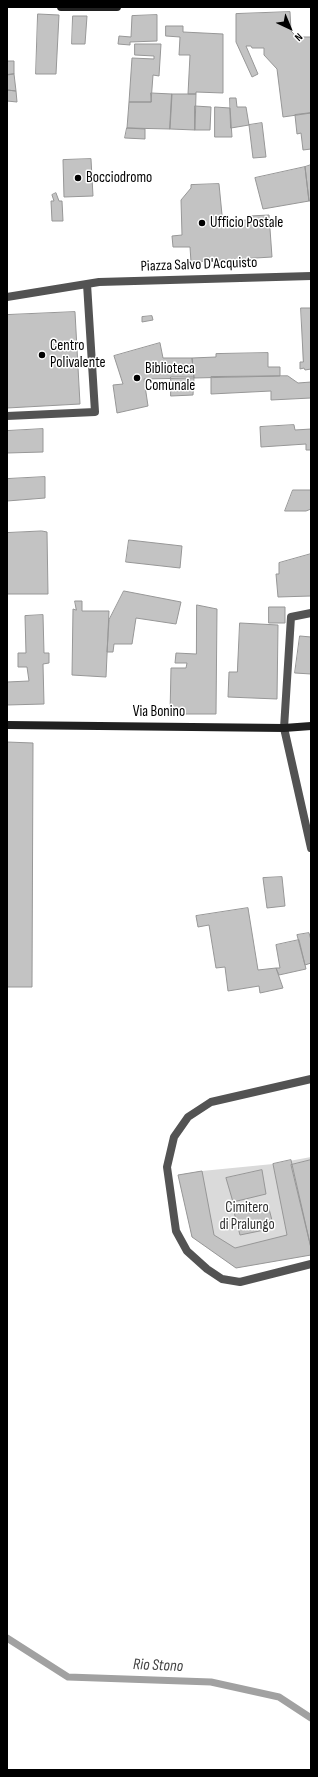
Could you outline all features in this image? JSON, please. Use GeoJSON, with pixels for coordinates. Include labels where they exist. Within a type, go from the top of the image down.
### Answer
{"type":"FeatureCollection","features":[{"type":"Feature","properties":{"kind":"street"},"geometry":{"type":"LineString","coordinates":[[61,7],[117,7]]}},
{"type":"Feature","properties":{"kind":"street","name":"Piazza Salvo D'Acquisto"},"geometry":{"type":"LineString","coordinates":[[7,297],[99,282],[311,276]]}},
{"type":"Feature","properties":{"kind":"street"},"geometry":{"type":"LineString","coordinates":[[7,416],[95,412],[87,284]]}},
{"type":"Feature","properties":{"kind":"street"},"geometry":{"type":"LineString","coordinates":[[311,613],[291,617],[284,728],[311,848]]}},
{"type":"Feature","properties":{"kind":"street","name":"Via Bonino"},"geometry":{"type":"LineString","coordinates":[[7,725],[284,728],[311,726]]}},
{"type":"Feature","properties":{"kind":"street"},"geometry":{"type":"LineString","coordinates":[[311,1078],[211,1102],[188,1117],[174,1137],[167,1167],[176,1231],[187,1251],[207,1269],[222,1279],[240,1282],[311,1264]]}},
{"type":"Feature","properties":{"kind":"green space","name":"Cimitero di Pralungo"},"geometry":{"type":"Polygon","coordinates":[[[311,1157],[311,1255],[236,1268],[192,1237],[178,1175],[202,1171],[273,1164],[311,1157]]]}},
{"type":"Feature","properties":{"kind":"building"},"geometry":{"type":"Polygon","coordinates":[[[290,12],[291,31],[297,37],[311,37],[311,113],[283,117],[277,69],[264,55],[264,48],[252,48],[251,46],[246,46],[258,74],[252,77],[236,42],[236,14],[290,12]]]}},
{"type":"Feature","properties":{"kind":"building"},"geometry":{"type":"Polygon","coordinates":[[[38,14],[59,15],[56,74],[36,74],[38,14]]]}},
{"type":"Feature","properties":{"kind":"building"},"geometry":{"type":"Polygon","coordinates":[[[157,15],[157,41],[130,42],[130,45],[118,44],[119,36],[131,37],[132,16],[157,15]]]}},
{"type":"Feature","properties":{"kind":"building"},"geometry":{"type":"Polygon","coordinates":[[[73,16],[87,16],[85,44],[72,44],[73,16]]]}},
{"type":"Feature","properties":{"kind":"building"},"geometry":{"type":"Polygon","coordinates":[[[166,26],[183,26],[183,32],[223,34],[223,93],[196,92],[196,94],[188,94],[190,55],[179,55],[180,37],[166,36],[166,26]]]}},
{"type":"Feature","properties":{"kind":"building"},"geometry":{"type":"Polygon","coordinates":[[[135,44],[161,44],[159,76],[153,75],[151,102],[129,102],[132,58],[154,59],[154,56],[135,55],[135,44]]]}},
{"type":"Feature","properties":{"kind":"building"},"geometry":{"type":"Polygon","coordinates":[[[7,61],[14,61],[14,74],[7,75],[7,61]]]}},
{"type":"Feature","properties":{"kind":"building"},"geometry":{"type":"Polygon","coordinates":[[[14,74],[16,91],[7,90],[7,75],[14,74]]]}},
{"type":"Feature","properties":{"kind":"building"},"geometry":{"type":"Polygon","coordinates":[[[7,90],[16,91],[17,102],[7,101],[7,90]]]}},
{"type":"Feature","properties":{"kind":"building"},"geometry":{"type":"Polygon","coordinates":[[[151,93],[172,94],[170,129],[127,128],[129,102],[151,102],[151,93]]]}},
{"type":"Feature","properties":{"kind":"building"},"geometry":{"type":"Polygon","coordinates":[[[172,94],[196,94],[195,130],[170,129],[172,94]]]}},
{"type":"Feature","properties":{"kind":"building"},"geometry":{"type":"Polygon","coordinates":[[[230,98],[236,98],[237,107],[246,107],[249,125],[231,128],[230,98]]]}},
{"type":"Feature","properties":{"kind":"building"},"geometry":{"type":"Polygon","coordinates":[[[195,106],[211,107],[210,130],[195,130],[195,106]]]}},
{"type":"Feature","properties":{"kind":"building"},"geometry":{"type":"Polygon","coordinates":[[[215,107],[230,108],[232,137],[215,137],[215,107]]]}},
{"type":"Feature","properties":{"kind":"building"},"geometry":{"type":"Polygon","coordinates":[[[311,113],[311,149],[303,150],[301,133],[297,134],[295,115],[311,113]]]}},
{"type":"Feature","properties":{"kind":"building"},"geometry":{"type":"Polygon","coordinates":[[[262,123],[266,157],[253,158],[249,125],[262,123]]]}},
{"type":"Feature","properties":{"kind":"building"},"geometry":{"type":"Polygon","coordinates":[[[127,128],[145,129],[145,139],[125,138],[127,128]]]}},
{"type":"Feature","properties":{"kind":"building","name":"Bocciodromo"},"geometry":{"type":"Polygon","coordinates":[[[91,159],[93,196],[64,197],[63,160],[91,159]]]}},
{"type":"Feature","properties":{"kind":"building"},"geometry":{"type":"Polygon","coordinates":[[[311,165],[311,201],[309,201],[305,167],[311,165]]]}},
{"type":"Feature","properties":{"kind":"building"},"geometry":{"type":"Polygon","coordinates":[[[305,167],[309,201],[263,209],[255,178],[305,167]]]}},
{"type":"Feature","properties":{"kind":"building","name":"Ufficio Postale"},"geometry":{"type":"Polygon","coordinates":[[[219,184],[223,225],[230,225],[230,221],[250,220],[250,216],[269,215],[272,257],[191,262],[190,247],[173,247],[172,236],[182,235],[181,200],[191,188],[191,185],[219,184]]]}},
{"type":"Feature","properties":{"kind":"building"},"geometry":{"type":"Polygon","coordinates":[[[56,193],[59,201],[62,201],[63,221],[52,221],[51,201],[54,201],[52,195],[56,193]]]}},
{"type":"Feature","properties":{"kind":"building"},"geometry":{"type":"Polygon","coordinates":[[[301,308],[311,308],[311,369],[305,370],[304,368],[300,369],[300,362],[303,362],[301,308]]]}},
{"type":"Feature","properties":{"kind":"building","name":"Centro Polivalente"},"geometry":{"type":"Polygon","coordinates":[[[75,312],[80,404],[7,408],[7,315],[75,312]]]}},
{"type":"Feature","properties":{"kind":"building"},"geometry":{"type":"Polygon","coordinates":[[[152,316],[153,320],[142,322],[142,317],[152,316]]]}},
{"type":"Feature","properties":{"kind":"building","name":"Biblioteca Comunale"},"geometry":{"type":"Polygon","coordinates":[[[160,343],[163,358],[192,358],[194,378],[144,379],[148,406],[117,413],[113,385],[123,384],[114,356],[160,343]]]}},
{"type":"Feature","properties":{"kind":"building"},"geometry":{"type":"Polygon","coordinates":[[[268,353],[268,367],[280,367],[280,376],[194,378],[192,358],[216,357],[216,354],[268,353]]]}},
{"type":"Feature","properties":{"kind":"building"},"geometry":{"type":"Polygon","coordinates":[[[288,376],[298,383],[311,382],[311,398],[271,400],[271,391],[211,394],[211,377],[288,376]]]}},
{"type":"Feature","properties":{"kind":"building"},"geometry":{"type":"Polygon","coordinates":[[[171,377],[194,377],[193,395],[171,396],[171,377]]]}},
{"type":"Feature","properties":{"kind":"building"},"geometry":{"type":"Polygon","coordinates":[[[294,425],[295,430],[311,429],[311,450],[306,450],[306,444],[261,447],[260,427],[294,425]]]}},
{"type":"Feature","properties":{"kind":"building"},"geometry":{"type":"Polygon","coordinates":[[[43,429],[43,452],[7,453],[7,431],[43,429]]]}},
{"type":"Feature","properties":{"kind":"building"},"geometry":{"type":"Polygon","coordinates":[[[45,477],[45,498],[7,501],[7,479],[45,477]]]}},
{"type":"Feature","properties":{"kind":"building"},"geometry":{"type":"Polygon","coordinates":[[[293,490],[311,490],[311,509],[306,511],[285,511],[293,490]]]}},
{"type":"Feature","properties":{"kind":"building"},"geometry":{"type":"Polygon","coordinates":[[[47,532],[48,594],[7,594],[7,533],[47,532]]]}},
{"type":"Feature","properties":{"kind":"building"},"geometry":{"type":"Polygon","coordinates":[[[129,540],[182,546],[180,568],[126,562],[129,540]]]}},
{"type":"Feature","properties":{"kind":"building"},"geometry":{"type":"Polygon","coordinates":[[[311,554],[311,596],[278,597],[276,574],[279,574],[279,563],[311,554]]]}},
{"type":"Feature","properties":{"kind":"building"},"geometry":{"type":"Polygon","coordinates":[[[124,591],[181,602],[176,624],[136,618],[132,644],[114,644],[113,652],[107,652],[109,620],[124,591]]]}},
{"type":"Feature","properties":{"kind":"building"},"geometry":{"type":"Polygon","coordinates":[[[75,601],[82,601],[82,611],[109,611],[106,677],[72,675],[73,609],[76,610],[75,601]]]}},
{"type":"Feature","properties":{"kind":"building"},"geometry":{"type":"Polygon","coordinates":[[[197,605],[217,609],[216,714],[170,714],[171,668],[186,668],[187,663],[175,663],[176,653],[196,654],[197,605]]]}},
{"type":"Feature","properties":{"kind":"building"},"geometry":{"type":"Polygon","coordinates":[[[269,607],[285,607],[285,623],[269,623],[269,607]]]}},
{"type":"Feature","properties":{"kind":"building"},"geometry":{"type":"Polygon","coordinates":[[[43,615],[44,653],[49,653],[49,663],[43,664],[44,704],[7,705],[7,682],[29,681],[27,667],[18,667],[18,653],[26,653],[25,616],[43,615]]]}},
{"type":"Feature","properties":{"kind":"building"},"geometry":{"type":"Polygon","coordinates":[[[240,623],[278,625],[277,699],[228,697],[229,672],[237,672],[240,623]]]}},
{"type":"Feature","properties":{"kind":"building"},"geometry":{"type":"Polygon","coordinates":[[[300,636],[311,637],[311,674],[295,673],[300,636]]]}},
{"type":"Feature","properties":{"kind":"building"},"geometry":{"type":"Polygon","coordinates":[[[7,742],[33,743],[32,987],[7,987],[7,742]]]}},
{"type":"Feature","properties":{"kind":"building"},"geometry":{"type":"Polygon","coordinates":[[[282,877],[285,906],[267,908],[263,878],[282,877]]]}},
{"type":"Feature","properties":{"kind":"building"},"geometry":{"type":"Polygon","coordinates":[[[248,908],[258,970],[276,968],[283,988],[260,993],[259,986],[228,991],[225,967],[216,968],[209,925],[198,927],[196,916],[248,908]]]}},
{"type":"Feature","properties":{"kind":"building"},"geometry":{"type":"Polygon","coordinates":[[[309,933],[311,940],[311,963],[305,965],[297,935],[309,933]]]}},
{"type":"Feature","properties":{"kind":"building"},"geometry":{"type":"Polygon","coordinates":[[[299,940],[306,969],[279,975],[276,968],[280,968],[276,945],[299,940]]]}},
{"type":"Feature","properties":{"kind":"building"},"geometry":{"type":"Polygon","coordinates":[[[291,1160],[311,1248],[311,1255],[236,1268],[192,1237],[178,1175],[202,1171],[214,1235],[235,1248],[287,1235],[273,1164],[291,1160]]]}},
{"type":"Feature","properties":{"kind":"building"},"geometry":{"type":"Polygon","coordinates":[[[311,1160],[311,1248],[291,1165],[311,1160]]]}},
{"type":"Feature","properties":{"kind":"building"},"geometry":{"type":"Polygon","coordinates":[[[262,1170],[266,1194],[233,1202],[226,1178],[262,1170]]]}},
{"type":"Feature","properties":{"kind":"building"},"geometry":{"type":"Polygon","coordinates":[[[268,1205],[274,1228],[240,1235],[234,1212],[268,1205]]]}},
{"type":"Feature","properties":{"kind":"waterway","name":"Rio Stono"},"geometry":{"type":"LineString","coordinates":[[7,1638],[68,1677],[211,1682],[279,1697],[311,1718]]}},
{"type":"Feature","properties":{"kind":"place","name":"Bocciodromo"},"geometry":{"type":"Point","coordinates":[78,178]}},
{"type":"Feature","properties":{"kind":"place","name":"Ufficio Postale"},"geometry":{"type":"Point","coordinates":[202,223]}},
{"type":"Feature","properties":{"kind":"place","name":"Centro Polivalente"},"geometry":{"type":"Point","coordinates":[42,355]}},
{"type":"Feature","properties":{"kind":"place","name":"Biblioteca Comunale"},"geometry":{"type":"Point","coordinates":[137,378]}}]}
